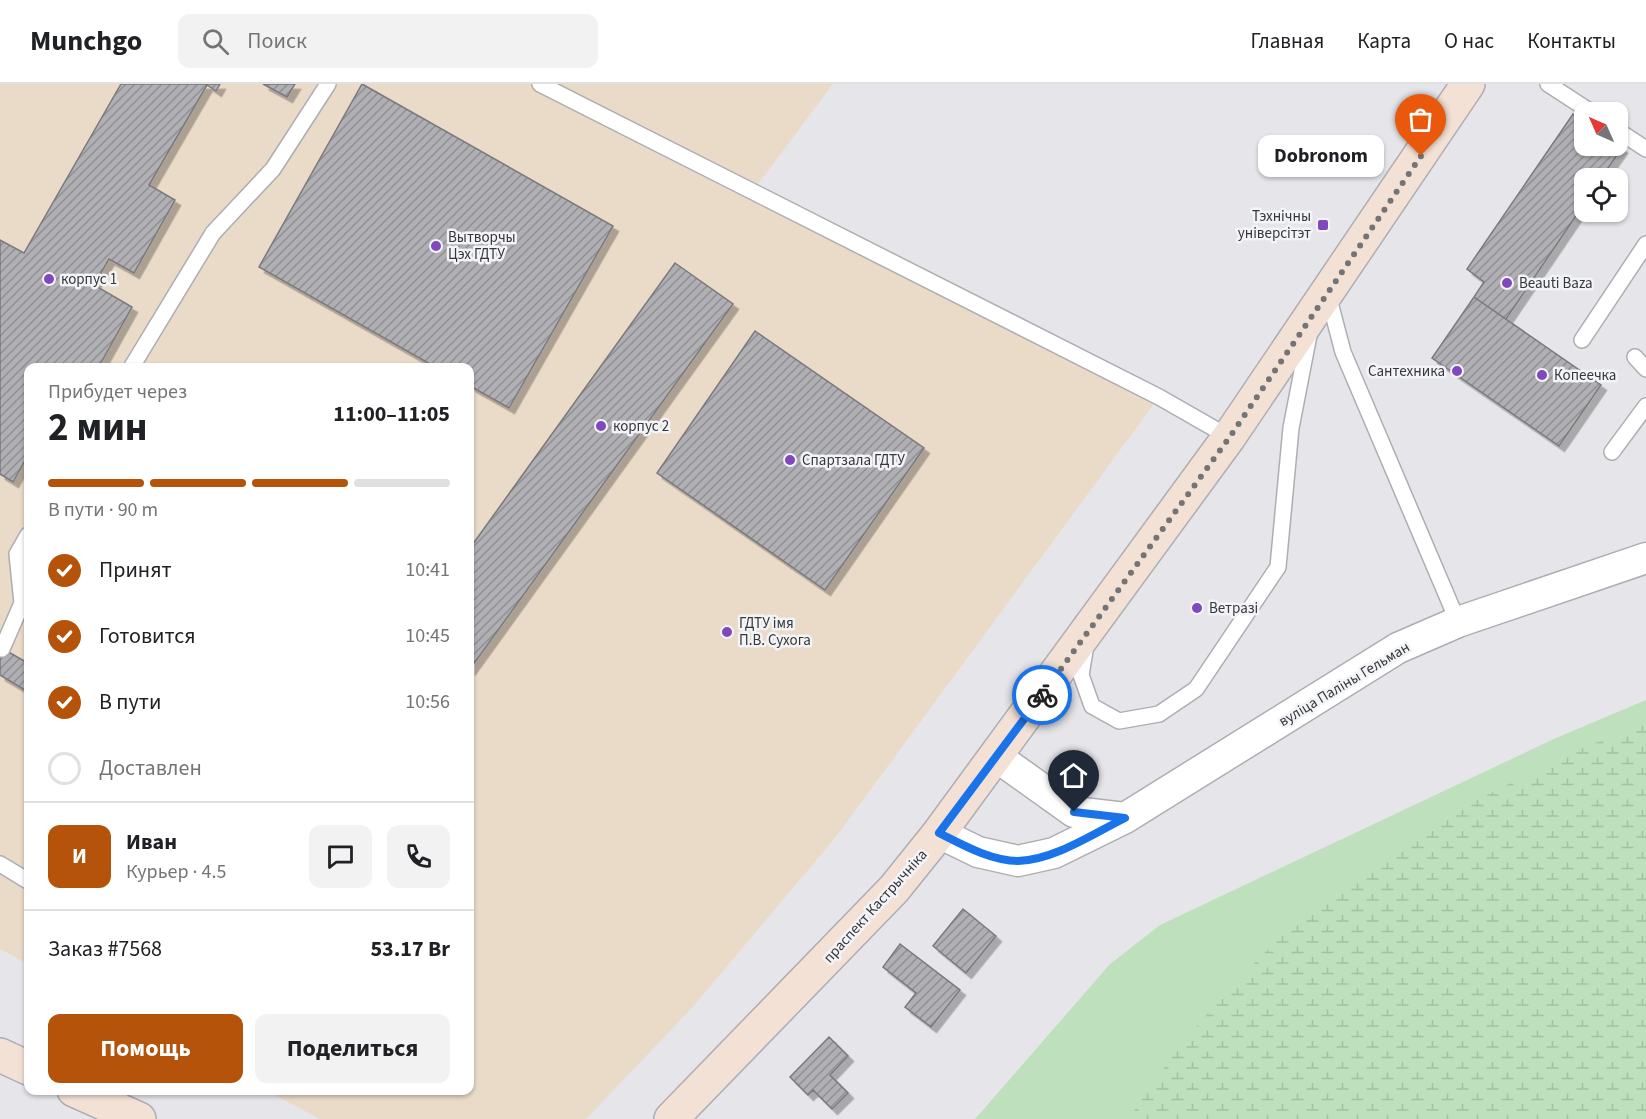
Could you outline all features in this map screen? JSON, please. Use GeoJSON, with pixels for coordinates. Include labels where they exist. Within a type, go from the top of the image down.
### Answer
{"type":"FeatureCollection","features":[{"type":"Feature","properties":{"kind":"main road","name":"праспект Кастрычніка"},"geometry":{"type":"LineString","coordinates":[[671,1119],[894,890],[997,758],[1229,438],[1320,306],[1465,85]]}},
{"type":"Feature","properties":{"kind":"main road"},"geometry":{"type":"LineString","coordinates":[[0,1055],[24,1066]]}},
{"type":"Feature","properties":{"kind":"main road"},"geometry":{"type":"LineString","coordinates":[[85,1095],[139,1119]]}},
{"type":"Feature","properties":{"kind":"street","name":"вуліца Паліны Гельман"},"geometry":{"type":"LineString","coordinates":[[939,833],[978,852],[1018,861],[1054,852],[1125,818],[1398,648],[1458,622],[1646,558]]}},
{"type":"Feature","properties":{"kind":"street"},"geometry":{"type":"LineString","coordinates":[[997,758],[1074,812],[1125,818]]}},
{"type":"Feature","properties":{"kind":"lane"},"geometry":{"type":"LineString","coordinates":[[134,363],[213,233],[273,169],[328,84]]}},
{"type":"Feature","properties":{"kind":"lane"},"geometry":{"type":"LineString","coordinates":[[540,84],[1159,397],[1229,438]]}},
{"type":"Feature","properties":{"kind":"lane"},"geometry":{"type":"LineString","coordinates":[[1548,84],[1576,102]]}},
{"type":"Feature","properties":{"kind":"lane"},"geometry":{"type":"LineString","coordinates":[[1628,137],[1646,149]]}},
{"type":"Feature","properties":{"kind":"lane"},"geometry":{"type":"LineString","coordinates":[[1582,340],[1646,244]]}},
{"type":"Feature","properties":{"kind":"lane"},"geometry":{"type":"LineString","coordinates":[[1320,306],[1343,352],[1458,622]]}},
{"type":"Feature","properties":{"kind":"lane"},"geometry":{"type":"LineString","coordinates":[[1089,630],[1081,675],[1092,706],[1119,721],[1159,714],[1196,689],[1278,567],[1291,428],[1320,306]]}},
{"type":"Feature","properties":{"kind":"lane"},"geometry":{"type":"LineString","coordinates":[[1635,357],[1646,369]]}},
{"type":"Feature","properties":{"kind":"lane"},"geometry":{"type":"LineString","coordinates":[[1612,452],[1646,406]]}},
{"type":"Feature","properties":{"kind":"lane"},"geometry":{"type":"LineString","coordinates":[[2,649],[22,603],[17,554],[24,542]]}},
{"type":"Feature","properties":{"kind":"lane"},"geometry":{"type":"LineString","coordinates":[[0,864],[24,879]]}},
{"type":"Feature","properties":{"kind":"shaded area","name":"ГДТУ імя П.В. Сухога"},"geometry":{"type":"Polygon","coordinates":[[[0,84],[833,84],[752,192],[1159,397],[835,838],[691,1009],[586,1119],[320,1119],[275,1095],[474,1095],[474,363],[24,363],[24,962],[0,949],[0,84]]]}},
{"type":"Feature","properties":{"kind":"green space"},"geometry":{"type":"Polygon","coordinates":[[[1646,700],[1646,1119],[975,1119],[1110,964],[1160,925],[1556,738],[1646,700]]]}},
{"type":"Feature","properties":{"kind":"green space"},"geometry":{"type":"Polygon","coordinates":[[[1646,722],[1646,1119],[1128,1119],[1174,1054],[1229,988],[1292,926],[1356,877],[1451,813],[1564,756],[1646,722]]]}},
{"type":"Feature","properties":{"kind":"building","name":"корпус 1"},"geometry":{"type":"Polygon","coordinates":[[[121,84],[220,84],[216,91],[207,85],[149,185],[175,200],[134,273],[109,259],[94,285],[132,307],[101,363],[24,363],[24,462],[13,482],[0,474],[0,240],[24,253],[121,84]]]}},
{"type":"Feature","properties":{"kind":"building"},"geometry":{"type":"Polygon","coordinates":[[[263,84],[295,84],[287,97],[263,84]]]}},
{"type":"Feature","properties":{"kind":"building","name":"Вытворчы Цэх ГДТУ"},"geometry":{"type":"Polygon","coordinates":[[[362,84],[613,226],[509,408],[474,388],[474,363],[428,363],[259,267],[362,84]]]}},
{"type":"Feature","properties":{"kind":"building"},"geometry":{"type":"Polygon","coordinates":[[[1573,114],[1574,156],[1616,156],[1608,168],[1574,168],[1574,219],[1506,319],[1474,297],[1484,282],[1467,269],[1573,114]]]}},
{"type":"Feature","properties":{"kind":"building","name":"корпус 2"},"geometry":{"type":"Polygon","coordinates":[[[675,263],[733,304],[474,663],[474,542],[675,263]]]}},
{"type":"Feature","properties":{"kind":"building"},"geometry":{"type":"Polygon","coordinates":[[[1474,297],[1601,385],[1559,446],[1432,358],[1474,297]]]}},
{"type":"Feature","properties":{"kind":"building","name":"Спартзала ГДТУ"},"geometry":{"type":"Polygon","coordinates":[[[755,331],[924,448],[825,590],[657,473],[755,331]]]}},
{"type":"Feature","properties":{"kind":"building"},"geometry":{"type":"Polygon","coordinates":[[[0,647],[24,661],[24,690],[0,675],[0,647]]]}},
{"type":"Feature","properties":{"kind":"building"},"geometry":{"type":"Polygon","coordinates":[[[963,909],[996,936],[966,973],[933,946],[963,909]]]}},
{"type":"Feature","properties":{"kind":"building"},"geometry":{"type":"Polygon","coordinates":[[[900,944],[960,990],[931,1027],[905,1007],[916,993],[883,967],[900,944]]]}},
{"type":"Feature","properties":{"kind":"building"},"geometry":{"type":"Polygon","coordinates":[[[829,1037],[848,1056],[830,1075],[848,1093],[832,1109],[813,1090],[808,1095],[790,1077],[829,1037]]]}},
{"type":"Feature","properties":{"kind":"way so far"},"geometry":{"type":"LineString","coordinates":[[1042,695],[1229,438],[1328,296],[1421,156]]}},
{"type":"Feature","properties":{"kind":"place","name":"Dobronom"},"geometry":{"type":"Point","coordinates":[1421,156]}},
{"type":"Feature","properties":{"kind":"place","name":"Тэхнічны універсітэт"},"geometry":{"type":"Point","coordinates":[1323,225]}},
{"type":"Feature","properties":{"kind":"place","name":"Вытворчы Цэх ГДТУ"},"geometry":{"type":"Point","coordinates":[436,246]}},
{"type":"Feature","properties":{"kind":"place","name":"корпус 1"},"geometry":{"type":"Point","coordinates":[49,279]}},
{"type":"Feature","properties":{"kind":"place","name":"Beauti Baza"},"geometry":{"type":"Point","coordinates":[1507,283]}},
{"type":"Feature","properties":{"kind":"place","name":"Сантехника"},"geometry":{"type":"Point","coordinates":[1457,371]}},
{"type":"Feature","properties":{"kind":"place","name":"Копеечка"},"geometry":{"type":"Point","coordinates":[1542,375]}},
{"type":"Feature","properties":{"kind":"place","name":"корпус 2"},"geometry":{"type":"Point","coordinates":[601,426]}},
{"type":"Feature","properties":{"kind":"place","name":"Спартзала ГДТУ"},"geometry":{"type":"Point","coordinates":[790,460]}},
{"type":"Feature","properties":{"kind":"place","name":"Ветразі"},"geometry":{"type":"Point","coordinates":[1197,608]}},
{"type":"Feature","properties":{"kind":"place","name":"ГДТУ імя П.В. Сухога"},"geometry":{"type":"Point","coordinates":[727,632]}},
{"type":"Feature","properties":{"kind":"route"},"geometry":{"type":"LineString","coordinates":[[1042,695],[939,833],[978,852],[1018,861],[1054,852],[1125,818],[1074,812]]}}]}
